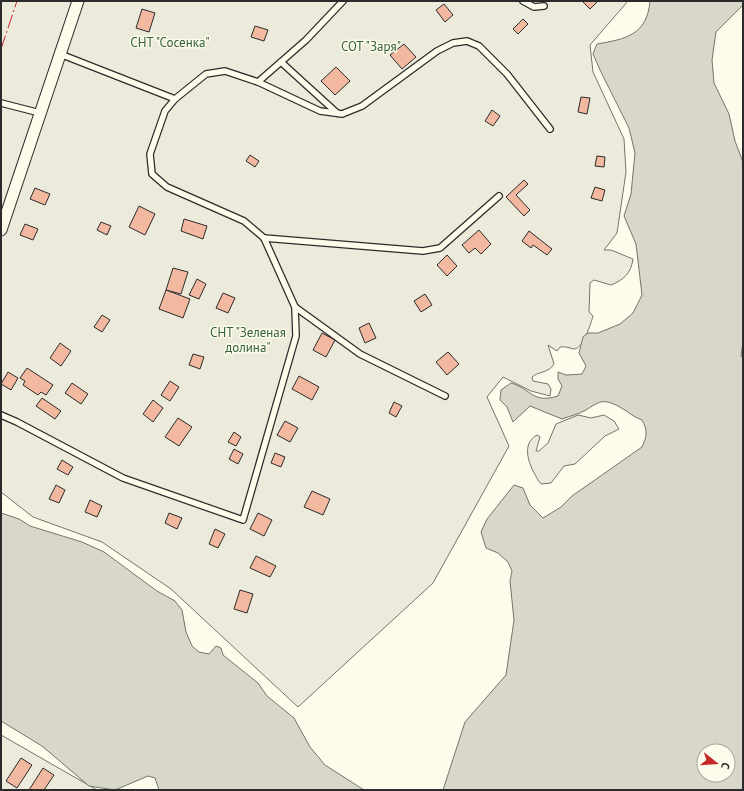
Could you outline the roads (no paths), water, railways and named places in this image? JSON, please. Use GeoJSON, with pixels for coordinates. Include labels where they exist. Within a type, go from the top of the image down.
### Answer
{"type":"FeatureCollection","features":[{"type":"Feature","properties":{"kind":"street"},"geometry":{"type":"LineString","coordinates":[[1,230],[78,1]]}},
{"type":"Feature","properties":{"kind":"lane"},"geometry":{"type":"LineString","coordinates":[[258,82],[306,40],[343,1]]}},
{"type":"Feature","properties":{"kind":"lane"},"geometry":{"type":"LineString","coordinates":[[523,1],[534,7],[544,6]]}},
{"type":"Feature","properties":{"kind":"lane"},"geometry":{"type":"LineString","coordinates":[[1,415],[124,478],[243,520],[296,336],[295,307],[264,238],[244,221],[167,187],[152,174],[150,154],[166,111],[175,99],[206,74],[225,71],[258,82],[320,111],[342,114],[362,106],[437,51],[453,43],[467,41],[479,46],[507,74],[550,129]]}},
{"type":"Feature","properties":{"kind":"lane"},"geometry":{"type":"LineString","coordinates":[[60,54],[175,99]]}},
{"type":"Feature","properties":{"kind":"lane"},"geometry":{"type":"LineString","coordinates":[[281,62],[338,113]]}},
{"type":"Feature","properties":{"kind":"lane"},"geometry":{"type":"LineString","coordinates":[[1,102],[40,113]]}},
{"type":"Feature","properties":{"kind":"lane"},"geometry":{"type":"LineString","coordinates":[[264,238],[423,251],[440,248],[500,196]]}},
{"type":"Feature","properties":{"kind":"lane"},"geometry":{"type":"LineString","coordinates":[[295,307],[360,354],[445,396]]}},
{"type":"Feature","properties":{"kind":"park label","name":"СНТ \"Сосенка\""},"geometry":{"type":"Point","coordinates":[170,42]}},
{"type":"Feature","properties":{"kind":"park label","name":"СОТ \"Заря\""},"geometry":{"type":"Point","coordinates":[371,46]}},
{"type":"Feature","properties":{"kind":"park label","name":"СНТ \"Зеленая долина\""},"geometry":{"type":"Point","coordinates":[248,340]}}]}
